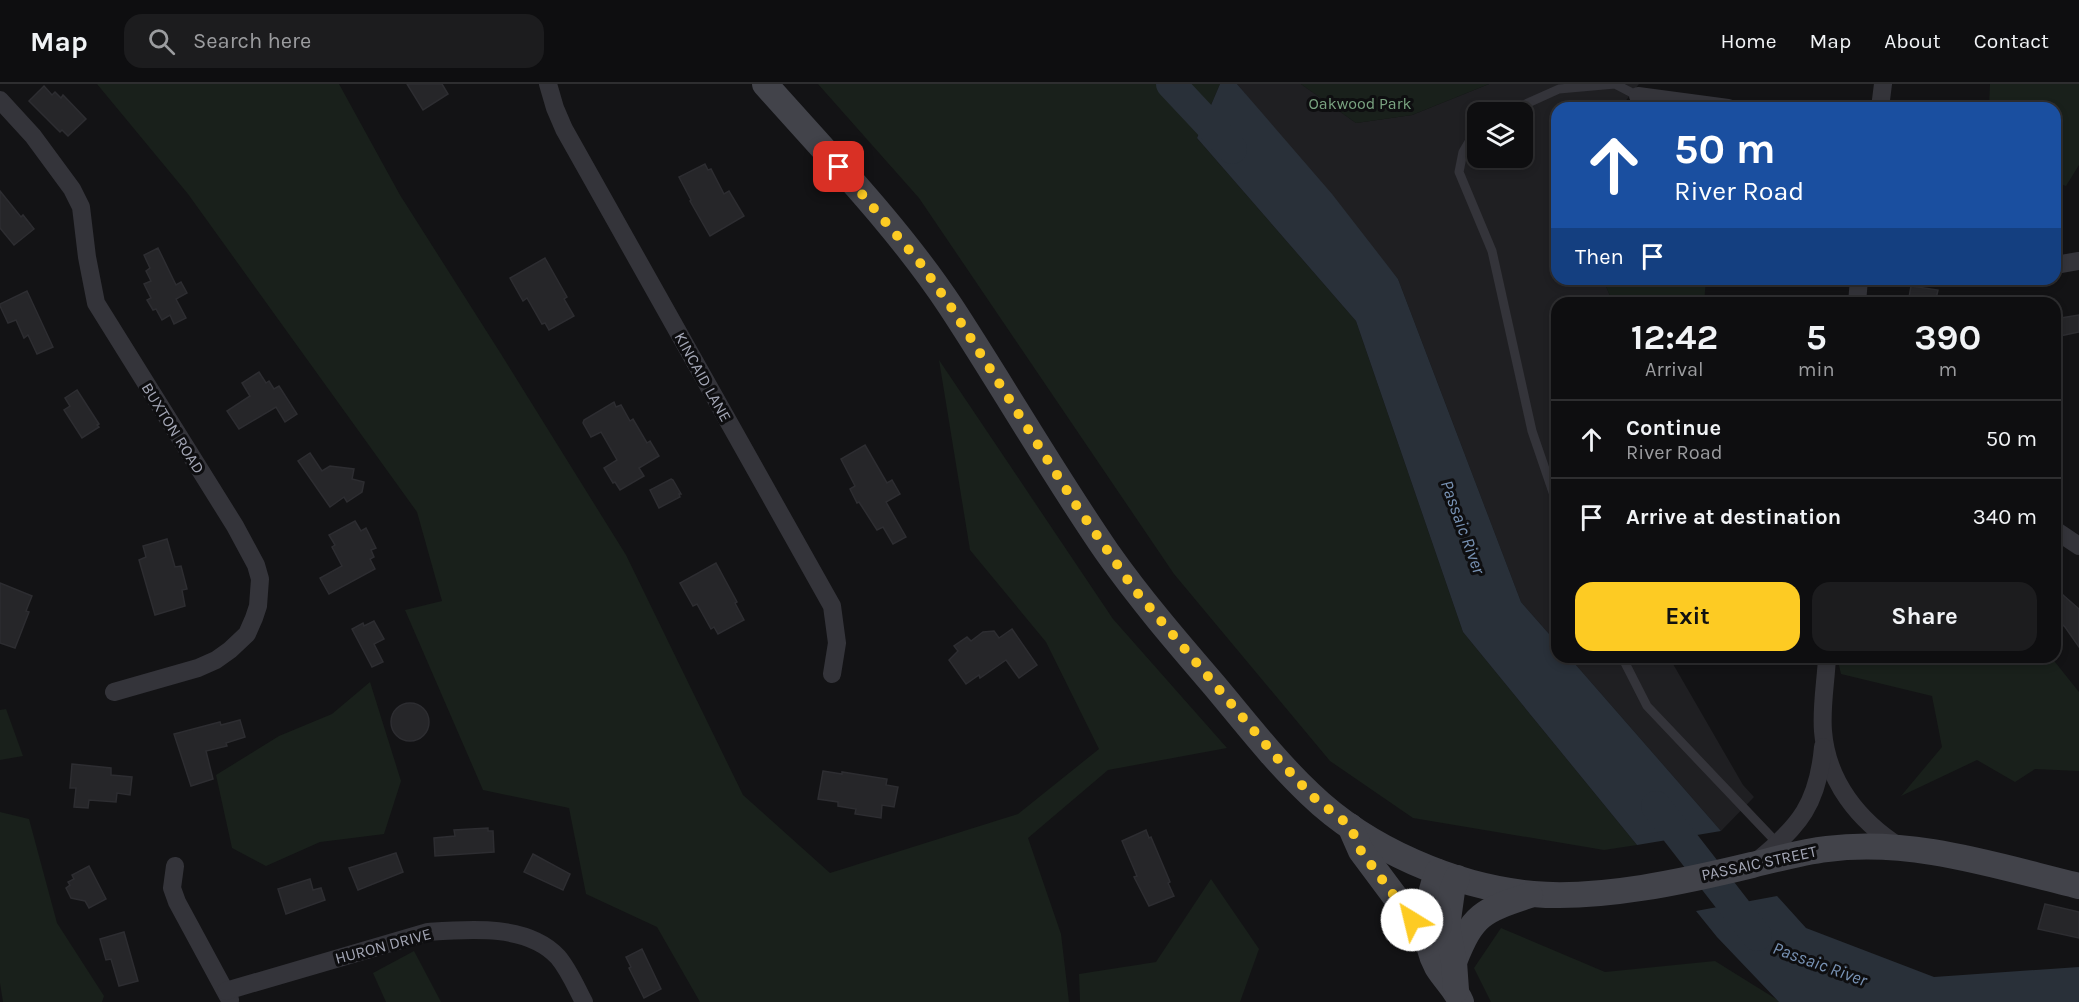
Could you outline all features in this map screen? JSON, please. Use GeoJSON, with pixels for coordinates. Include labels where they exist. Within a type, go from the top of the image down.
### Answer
{"type":"FeatureCollection","features":[{"type":"Feature","properties":{"kind":"main road","name":"PASSAIC STREET"},"geometry":{"type":"LineString","coordinates":[[765,84],[921,264],[951,307],[1076,505],[1134,589],[1312,796],[1350,826],[1378,844],[1448,875],[1533,894],[1596,893],[1664,883],[1798,853],[1869,845],[1953,855],[2079,886]]}},
{"type":"Feature","properties":{"kind":"main road"},"geometry":{"type":"LineString","coordinates":[[1350,826],[1361,851],[1430,948]]}},
{"type":"Feature","properties":{"kind":"main road"},"geometry":{"type":"LineString","coordinates":[[1448,875],[1428,904],[1427,933],[1438,968],[1458,996]]}},
{"type":"Feature","properties":{"kind":"main road"},"geometry":{"type":"LineString","coordinates":[[1448,875],[1452,891],[1447,927],[1458,996]]}},
{"type":"Feature","properties":{"kind":"main road"},"geometry":{"type":"LineString","coordinates":[[1454,962],[1475,920],[1491,908],[1533,894]]}},
{"type":"Feature","properties":{"kind":"street","name":"KINCAID LANE"},"geometry":{"type":"LineString","coordinates":[[548,84],[564,129],[832,606],[837,643],[831,674]]}},
{"type":"Feature","properties":{"kind":"street"},"geometry":{"type":"LineString","coordinates":[[1881,102],[1883,84]]}},
{"type":"Feature","properties":{"kind":"street"},"geometry":{"type":"LineString","coordinates":[[1638,96],[1683,102]]}},
{"type":"Feature","properties":{"kind":"street","name":"BUXTON ROAD"},"geometry":{"type":"LineString","coordinates":[[0,99],[33,136],[72,189],[81,207],[96,303],[235,526],[256,565],[260,579],[258,606],[254,618],[247,634],[230,650],[216,660],[198,668],[114,692]]}},
{"type":"Feature","properties":{"kind":"street"},"geometry":{"type":"LineString","coordinates":[[2061,264],[2079,261]]}},
{"type":"Feature","properties":{"kind":"street"},"geometry":{"type":"LineString","coordinates":[[2061,534],[2079,546]]}},
{"type":"Feature","properties":{"kind":"street"},"geometry":{"type":"LineString","coordinates":[[1751,865],[1792,831],[1812,796],[1821,764],[1827,663]]}},
{"type":"Feature","properties":{"kind":"street"},"geometry":{"type":"LineString","coordinates":[[1823,730],[1834,775],[1850,803],[1871,826],[1900,847]]}},
{"type":"Feature","properties":{"kind":"street"},"geometry":{"type":"LineString","coordinates":[[175,866],[172,888],[177,902],[228,997]]}},
{"type":"Feature","properties":{"kind":"street","name":"HURON DRIVE"},"geometry":{"type":"LineString","coordinates":[[228,997],[428,932],[454,930],[500,932],[523,936],[541,944],[567,969],[584,1002]]}},
{"type":"Feature","properties":{"kind":"lane"},"geometry":{"type":"LineString","coordinates":[[1530,102],[1559,89],[1615,84],[1638,96]]}},
{"type":"Feature","properties":{"kind":"lane"},"geometry":{"type":"LineString","coordinates":[[1467,145],[1463,152],[1459,172],[1492,251],[1532,431],[1551,486]]}},
{"type":"Feature","properties":{"kind":"lane"},"geometry":{"type":"LineString","coordinates":[[1625,663],[1647,706],[1778,843]]}},
{"type":"Feature","properties":{"kind":"shaded area"},"geometry":{"type":"Polygon","coordinates":[[[1237,84],[1301,84],[1356,123],[1412,115],[1489,84],[1639,84],[1625,102],[1551,102],[1551,285],[1606,285],[1610,297],[1551,297],[1551,636],[1521,602],[1398,279],[1237,84]]]}},
{"type":"Feature","properties":{"kind":"shaded area"},"geometry":{"type":"Polygon","coordinates":[[[1574,663],[1672,663],[1743,785],[1754,797],[1721,831],[1574,663]]]}},
{"type":"Feature","properties":{"kind":"green space"},"geometry":{"type":"Polygon","coordinates":[[[97,84],[339,84],[400,195],[626,555],[743,795],[830,873],[1018,814],[1099,749],[1046,642],[970,550],[939,360],[1113,619],[1227,748],[1108,770],[1028,838],[1061,934],[1069,1002],[700,1002],[657,927],[586,894],[569,808],[483,790],[405,610],[442,601],[417,512],[188,194],[97,84]]]}},
{"type":"Feature","properties":{"kind":"green space"},"geometry":{"type":"Polygon","coordinates":[[[818,84],[1220,84],[1197,138],[1356,321],[1463,632],[1637,845],[1604,850],[1413,818],[1330,761],[1174,574],[919,198],[818,84]]]}},
{"type":"Feature","properties":{"kind":"green space","name":"Oakwood Park"},"geometry":{"type":"Polygon","coordinates":[[[1301,84],[1489,84],[1412,115],[1356,123],[1301,84]]]}},
{"type":"Feature","properties":{"kind":"green space"},"geometry":{"type":"Polygon","coordinates":[[[1990,84],[2079,84],[2079,165],[2066,186],[2061,184],[2061,102],[1989,102],[1990,84]]]}},
{"type":"Feature","properties":{"kind":"green space"},"geometry":{"type":"Polygon","coordinates":[[[1606,285],[1706,285],[1704,297],[1610,297],[1606,285]]]}},
{"type":"Feature","properties":{"kind":"green space"},"geometry":{"type":"Polygon","coordinates":[[[1838,663],[2056,663],[2079,692],[2079,771],[2035,769],[2015,782],[1977,760],[1901,796],[1942,747],[1932,696],[1841,674],[1838,663]]]}},
{"type":"Feature","properties":{"kind":"green space"},"geometry":{"type":"Polygon","coordinates":[[[370,682],[401,781],[384,834],[320,842],[266,866],[232,848],[216,775],[279,736],[332,714],[370,682]]]}},
{"type":"Feature","properties":{"kind":"green space"},"geometry":{"type":"Polygon","coordinates":[[[6,709],[23,756],[0,760],[0,710],[6,709]]]}},
{"type":"Feature","properties":{"kind":"green space"},"geometry":{"type":"Polygon","coordinates":[[[0,812],[29,819],[57,923],[104,996],[102,1002],[3,1002],[0,983],[0,812]]]}},
{"type":"Feature","properties":{"kind":"green space"},"geometry":{"type":"Polygon","coordinates":[[[1211,879],[1259,949],[1240,1002],[1080,1002],[1079,974],[1156,962],[1211,879]]]}},
{"type":"Feature","properties":{"kind":"green space"},"geometry":{"type":"Polygon","coordinates":[[[1501,928],[1605,972],[1715,961],[1781,1002],[1491,1002],[1474,968],[1501,928]]]}},
{"type":"Feature","properties":{"kind":"green space"},"geometry":{"type":"Polygon","coordinates":[[[414,951],[441,1002],[386,1002],[373,973],[414,951]]]}},
{"type":"Feature","properties":{"kind":"water"},"geometry":{"type":"Polygon","coordinates":[[[1220,84],[1237,84],[1332,194],[1398,279],[1521,602],[1551,636],[1551,663],[1574,663],[1721,831],[1637,845],[1463,632],[1356,321],[1197,138],[1220,84]]]}},
{"type":"Feature","properties":{"kind":"water"},"geometry":{"type":"Polygon","coordinates":[[[1777,896],[1806,928],[1934,977],[2079,967],[2079,1002],[1779,1002],[1717,937],[1696,911],[1777,896]]]}},
{"type":"Feature","properties":{"kind":"building"},"geometry":{"type":"Polygon","coordinates":[[[407,84],[442,84],[448,94],[423,110],[407,84]]]}},
{"type":"Feature","properties":{"kind":"building"},"geometry":{"type":"Polygon","coordinates":[[[44,86],[52,95],[55,92],[61,98],[63,95],[86,119],[68,136],[62,130],[60,132],[29,101],[44,86]]]}},
{"type":"Feature","properties":{"kind":"building"},"geometry":{"type":"Polygon","coordinates":[[[705,164],[708,170],[711,169],[724,194],[729,191],[744,216],[710,236],[679,177],[705,164]]]}},
{"type":"Feature","properties":{"kind":"building"},"geometry":{"type":"Polygon","coordinates":[[[0,191],[34,229],[14,245],[0,228],[0,191]]]}},
{"type":"Feature","properties":{"kind":"building"},"geometry":{"type":"Polygon","coordinates":[[[158,248],[176,285],[181,282],[187,293],[176,299],[186,318],[174,324],[170,315],[162,320],[147,300],[151,298],[144,284],[151,281],[146,271],[150,268],[144,255],[158,248]]]}},
{"type":"Feature","properties":{"kind":"building"},"geometry":{"type":"Polygon","coordinates":[[[545,258],[567,297],[564,299],[574,316],[549,330],[545,323],[542,324],[527,298],[523,301],[510,278],[545,258]]]}},
{"type":"Feature","properties":{"kind":"building"},"geometry":{"type":"Polygon","coordinates":[[[1911,286],[1938,290],[1936,297],[1909,297],[1911,286]]]}},
{"type":"Feature","properties":{"kind":"building"},"geometry":{"type":"Polygon","coordinates":[[[27,291],[53,347],[37,354],[28,335],[24,338],[16,320],[8,323],[0,306],[27,291]]]}},
{"type":"Feature","properties":{"kind":"building"},"geometry":{"type":"Polygon","coordinates":[[[2079,315],[2079,332],[2061,336],[2061,318],[2079,315]]]}},
{"type":"Feature","properties":{"kind":"building"},"geometry":{"type":"Polygon","coordinates":[[[259,372],[266,383],[269,381],[274,389],[279,386],[297,414],[285,422],[276,407],[239,429],[227,411],[250,396],[242,383],[259,372]]]}},
{"type":"Feature","properties":{"kind":"building"},"geometry":{"type":"Polygon","coordinates":[[[77,390],[99,424],[97,425],[99,427],[82,438],[64,410],[70,406],[65,398],[77,390]]]}},
{"type":"Feature","properties":{"kind":"building"},"geometry":{"type":"Polygon","coordinates":[[[614,402],[616,407],[621,405],[630,421],[633,419],[647,443],[650,441],[659,456],[639,468],[644,476],[620,490],[604,468],[617,460],[601,432],[591,437],[583,423],[584,420],[614,402]]]}},
{"type":"Feature","properties":{"kind":"building"},"geometry":{"type":"Polygon","coordinates":[[[865,445],[887,483],[892,480],[900,494],[886,502],[906,537],[893,544],[883,527],[877,530],[859,502],[857,503],[850,489],[855,486],[841,459],[865,445]]]}},
{"type":"Feature","properties":{"kind":"building"},"geometry":{"type":"Polygon","coordinates":[[[310,453],[322,471],[330,466],[354,469],[352,479],[364,482],[362,492],[347,502],[344,497],[330,507],[298,461],[310,453]]]}},
{"type":"Feature","properties":{"kind":"building"},"geometry":{"type":"Polygon","coordinates":[[[671,479],[681,494],[679,494],[680,497],[659,508],[650,490],[671,479]]]}},
{"type":"Feature","properties":{"kind":"building"},"geometry":{"type":"Polygon","coordinates":[[[355,521],[361,531],[366,528],[376,548],[371,550],[374,557],[370,559],[375,569],[329,594],[320,578],[342,566],[332,547],[335,545],[329,535],[355,521]]]}},
{"type":"Feature","properties":{"kind":"building"},"geometry":{"type":"Polygon","coordinates":[[[167,539],[175,567],[181,566],[187,589],[182,590],[185,606],[155,615],[139,560],[146,557],[143,546],[167,539]]]}},
{"type":"Feature","properties":{"kind":"building"},"geometry":{"type":"Polygon","coordinates":[[[716,563],[744,620],[718,634],[714,627],[711,629],[697,604],[693,606],[680,583],[716,563]]]}},
{"type":"Feature","properties":{"kind":"building"},"geometry":{"type":"Polygon","coordinates":[[[0,583],[32,596],[26,611],[29,612],[15,648],[0,643],[0,583]]]}},
{"type":"Feature","properties":{"kind":"building"},"geometry":{"type":"Polygon","coordinates":[[[2061,593],[2079,609],[2079,647],[2061,623],[2061,593]]]}},
{"type":"Feature","properties":{"kind":"building"},"geometry":{"type":"Polygon","coordinates":[[[374,621],[384,639],[374,644],[383,662],[372,667],[352,629],[363,623],[364,626],[374,621]]]}},
{"type":"Feature","properties":{"kind":"building"},"geometry":{"type":"Polygon","coordinates":[[[1012,629],[1037,665],[1019,678],[1006,660],[980,678],[979,675],[966,684],[949,660],[958,651],[954,646],[967,637],[971,641],[983,632],[994,631],[999,638],[1012,629]]]}},
{"type":"Feature","properties":{"kind":"building"},"geometry":{"type":"Polygon","coordinates":[[[410,703],[424,708],[429,722],[424,736],[410,741],[396,736],[391,722],[396,708],[410,703]]]}},
{"type":"Feature","properties":{"kind":"building"},"geometry":{"type":"Polygon","coordinates":[[[240,720],[245,737],[226,743],[227,746],[206,751],[213,779],[191,786],[174,734],[220,722],[221,725],[240,720]]]}},
{"type":"Feature","properties":{"kind":"building"},"geometry":{"type":"Polygon","coordinates":[[[72,764],[111,768],[111,775],[132,777],[130,795],[117,793],[116,802],[89,800],[88,808],[74,807],[76,788],[70,788],[72,764]]]}},
{"type":"Feature","properties":{"kind":"building"},"geometry":{"type":"Polygon","coordinates":[[[823,771],[887,779],[886,785],[898,787],[894,807],[882,805],[881,818],[855,814],[856,809],[838,806],[838,802],[818,799],[823,771]]]}},
{"type":"Feature","properties":{"kind":"building"},"geometry":{"type":"Polygon","coordinates":[[[488,828],[488,831],[493,831],[494,852],[435,856],[434,838],[455,836],[454,830],[488,828]]]}},
{"type":"Feature","properties":{"kind":"building"},"geometry":{"type":"Polygon","coordinates":[[[1146,830],[1149,838],[1151,837],[1174,896],[1149,906],[1134,877],[1137,876],[1122,841],[1146,830]]]}},
{"type":"Feature","properties":{"kind":"building"},"geometry":{"type":"Polygon","coordinates":[[[396,853],[403,872],[358,890],[349,868],[396,853]]]}},
{"type":"Feature","properties":{"kind":"building"},"geometry":{"type":"Polygon","coordinates":[[[533,854],[570,874],[563,890],[524,872],[533,854]]]}},
{"type":"Feature","properties":{"kind":"building"},"geometry":{"type":"Polygon","coordinates":[[[89,866],[106,899],[89,908],[85,901],[71,898],[66,888],[70,885],[68,882],[74,879],[72,875],[89,866]]]}},
{"type":"Feature","properties":{"kind":"building"},"geometry":{"type":"Polygon","coordinates":[[[310,879],[313,890],[321,888],[325,900],[286,914],[278,889],[310,879]]]}},
{"type":"Feature","properties":{"kind":"building"},"geometry":{"type":"Polygon","coordinates":[[[2045,904],[2079,912],[2079,938],[2038,929],[2045,904]]]}},
{"type":"Feature","properties":{"kind":"building"},"geometry":{"type":"Polygon","coordinates":[[[124,932],[138,981],[119,986],[111,959],[106,960],[100,939],[124,932]]]}},
{"type":"Feature","properties":{"kind":"building"},"geometry":{"type":"Polygon","coordinates":[[[642,949],[661,989],[644,998],[626,957],[642,949]]]}},
{"type":"Feature","properties":{"kind":"waterway","name":"Passaic River"},"geometry":{"type":"LineString","coordinates":[[1171,84],[1232,149]]}},
{"type":"Feature","properties":{"kind":"waterway","name":"Passaic River"},"geometry":{"type":"LineString","coordinates":[[1656,806],[1757,936]]}},
{"type":"Feature","properties":{"kind":"route"},"geometry":{"type":"LineString","coordinates":[[839,167],[921,264],[951,307],[1107,553],[1134,589],[1278,759],[1312,796],[1350,826],[1361,851],[1412,920]]}}]}
